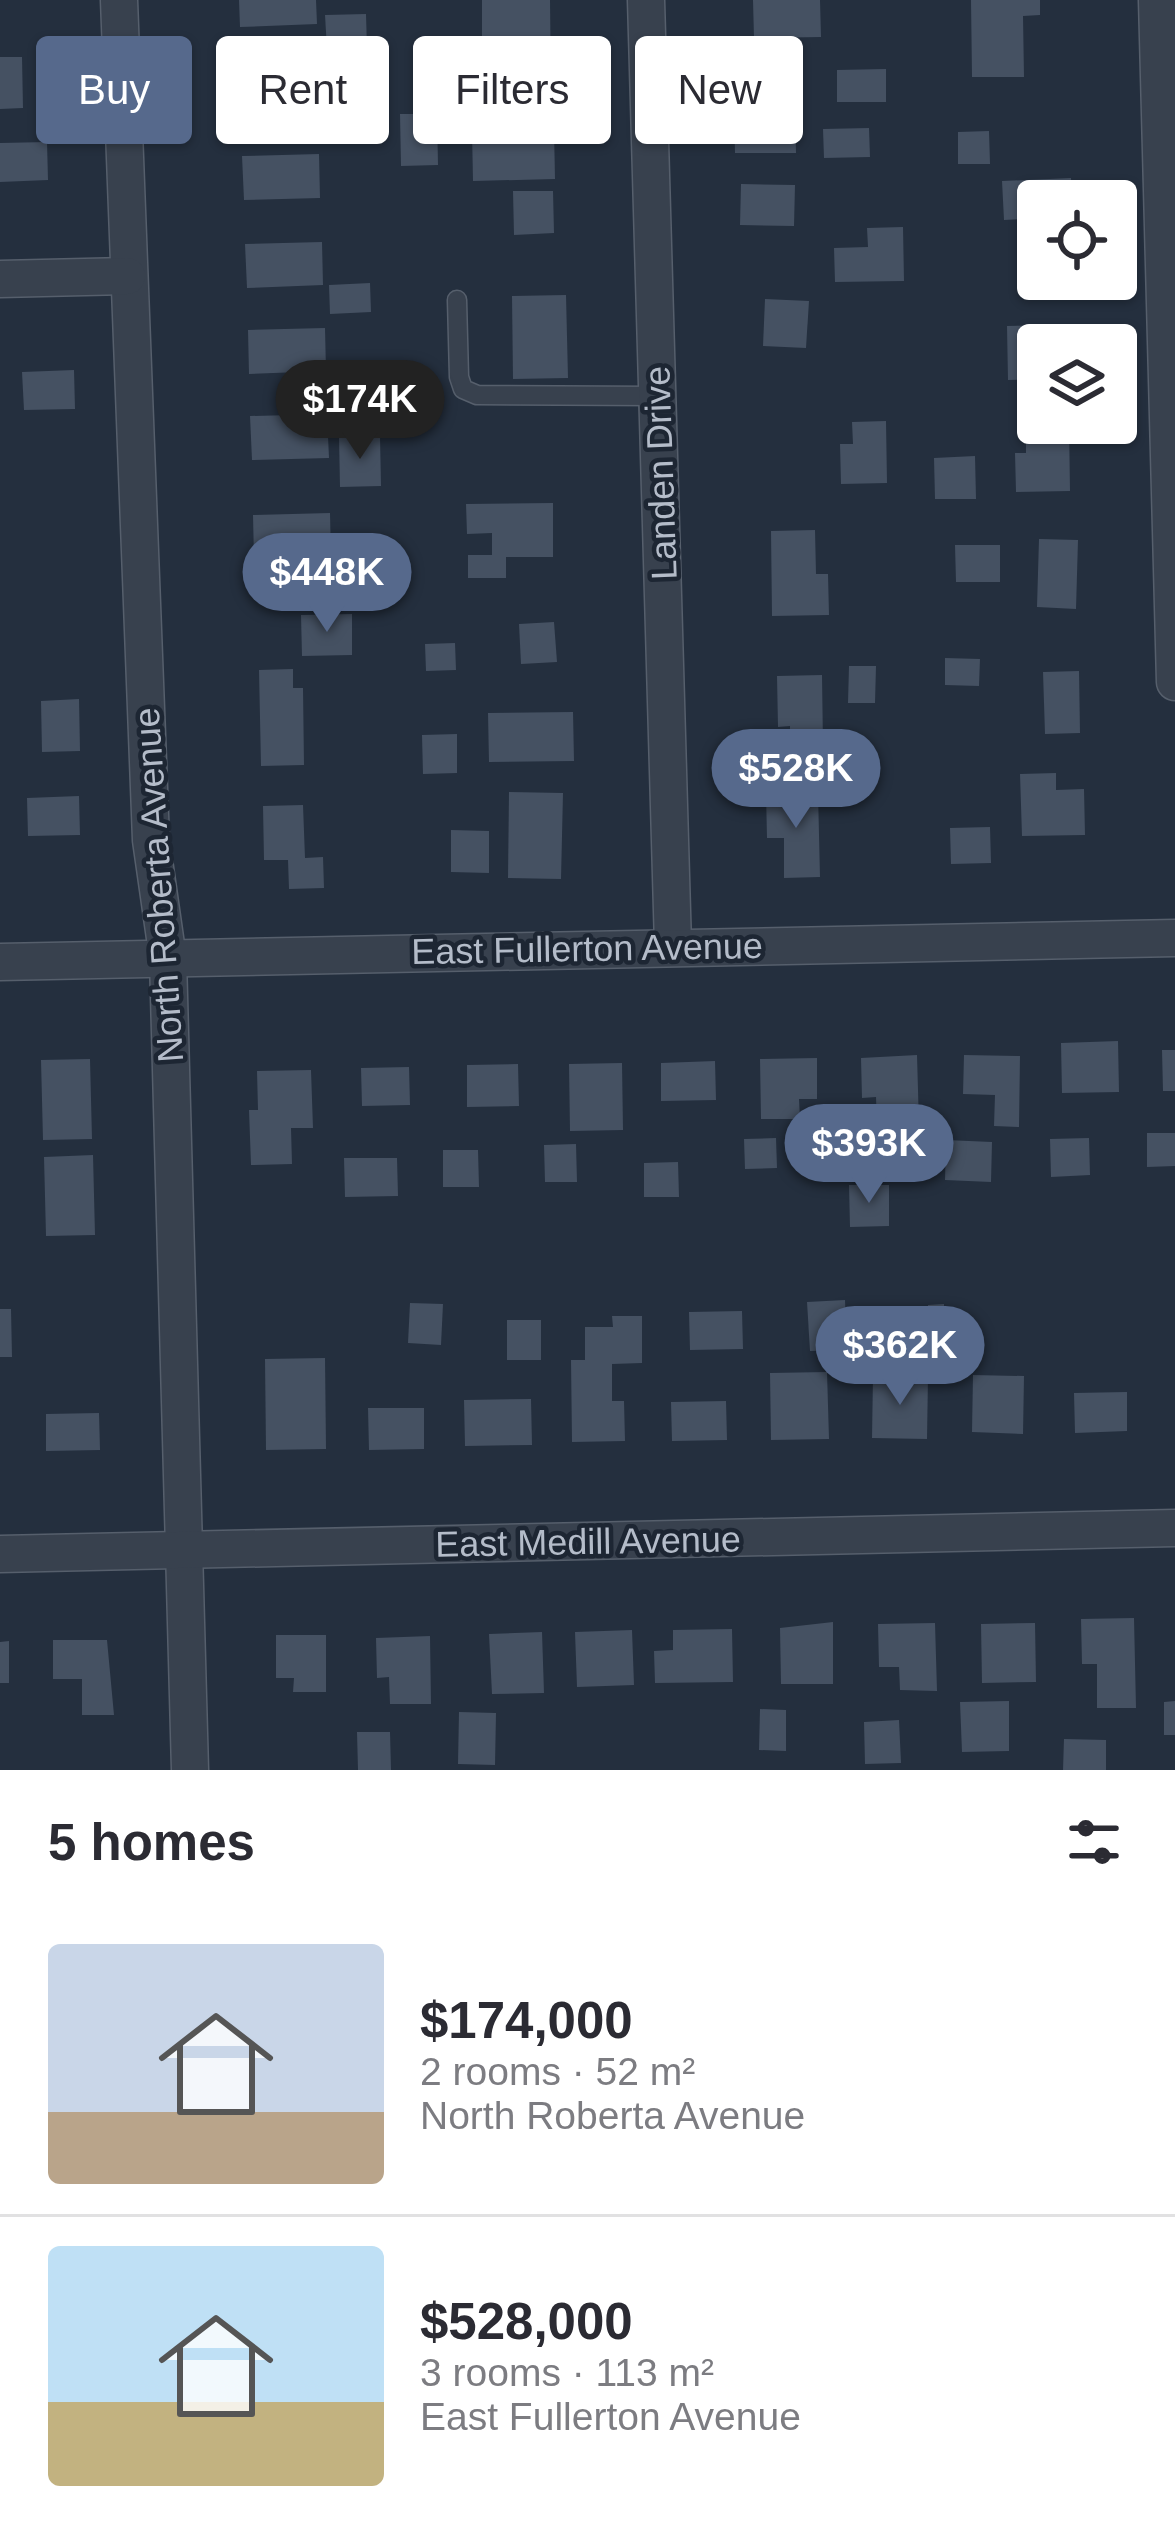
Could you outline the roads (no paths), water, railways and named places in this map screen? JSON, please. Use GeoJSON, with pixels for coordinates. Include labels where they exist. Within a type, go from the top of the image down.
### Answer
{"type":"FeatureCollection","features":[{"type":"Feature","properties":{"kind":"street","name":"North Roberta Avenue"},"geometry":{"type":"LineString","coordinates":[[119,0],[151,840],[169,958],[190,1770]]}},
{"type":"Feature","properties":{"kind":"street","name":"Landen Drive"},"geometry":{"type":"LineString","coordinates":[[646,0],[674,946]]}},
{"type":"Feature","properties":{"kind":"street"},"geometry":{"type":"LineString","coordinates":[[1157,0],[1172,424],[1175,682]]}},
{"type":"Feature","properties":{"kind":"street"},"geometry":{"type":"LineString","coordinates":[[0,279],[127,276]]}},
{"type":"Feature","properties":{"kind":"street","name":"East Fullerton Avenue"},"geometry":{"type":"LineString","coordinates":[[0,962],[1175,938]]}},
{"type":"Feature","properties":{"kind":"street","name":"East Medill Avenue"},"geometry":{"type":"LineString","coordinates":[[0,1554],[1175,1528]]}},
{"type":"Feature","properties":{"kind":"lane"},"geometry":{"type":"LineString","coordinates":[[457,300],[459,377],[463,388],[477,395],[657,396]]}}]}
